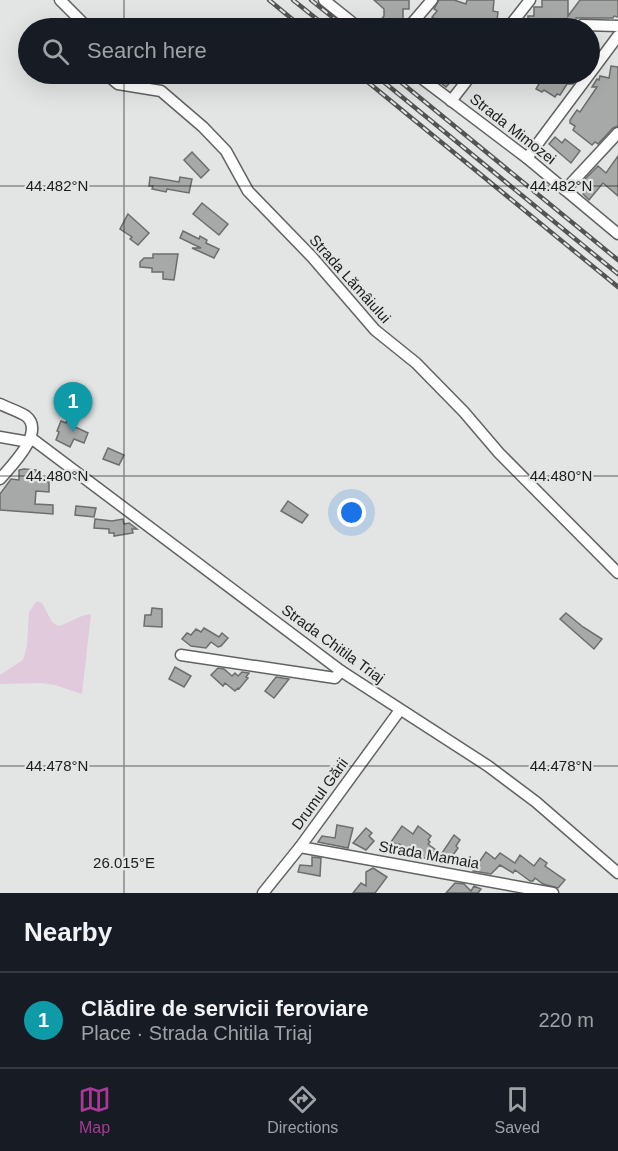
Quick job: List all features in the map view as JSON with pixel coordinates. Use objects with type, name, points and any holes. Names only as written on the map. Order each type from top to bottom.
[{"type":"street","points":[[60,0],[78,18]]},
{"type":"street","points":[[324,0],[346,18]]},
{"type":"street","points":[[417,18],[432,0]]},
{"type":"street","points":[[516,18],[530,0]]},
{"type":"street","points":[[600,25],[618,26]]},
{"type":"street","points":[[600,60],[618,36]]},
{"type":"street","name":"Strada Lămâiului","points":[[118,84],[160,92],[203,127],[226,151],[248,191],[312,257],[375,330],[416,363],[464,412],[499,453],[618,573]]},
{"type":"street","name":"Strada Mimozei","points":[[429,84],[527,158],[618,234]]},
{"type":"street","points":[[451,100],[464,84]]},
{"type":"street","points":[[527,158],[582,84]]},
{"type":"street","points":[[565,190],[618,133]]},
{"type":"street","points":[[0,404],[26,416],[33,430],[30,440],[0,479]]},
{"type":"street","points":[[0,436],[30,440]]},
{"type":"street","name":"Strada Chitila Triaj","points":[[30,440],[341,672],[488,765],[536,802],[618,873]]},
{"type":"street","points":[[180,655],[334,678],[341,672]]},
{"type":"street","name":"Drumul Gării","points":[[263,893],[300,847],[400,710]]},
{"type":"street","name":"Strada Mamaia","points":[[300,847],[553,893]]},
{"type":"shaded area","points":[[37,601],[42,603],[52,622],[58,626],[91,614],[82,694],[42,683],[0,684],[0,675],[23,660],[27,646],[29,612]]},
{"type":"building","points":[[374,0],[409,0],[409,9],[403,9],[403,18],[382,18],[384,9]]},
{"type":"building","points":[[439,0],[454,0],[466,4],[467,0],[494,0],[493,11],[498,12],[497,18],[434,18],[437,11],[434,9]]},
{"type":"building","points":[[542,0],[568,0],[568,16],[580,0],[618,0],[618,17],[528,18],[528,16],[534,16],[534,7],[542,7]]},
{"type":"building","points":[[611,66],[618,67],[618,126],[613,128],[598,144],[595,142],[592,145],[573,130],[575,126],[570,123],[570,120],[577,110],[580,112],[597,87],[592,87],[594,84],[600,84],[600,76],[609,78]]},
{"type":"building","points":[[539,84],[567,84],[560,95],[557,94],[555,97],[544,90],[542,92],[536,89]]},
{"type":"building","points":[[555,137],[562,143],[565,139],[580,151],[571,163],[549,144]]},
{"type":"building","points":[[192,152],[209,170],[201,178],[184,160]]},
{"type":"building","points":[[618,156],[618,196],[603,183],[589,200],[583,194],[590,185],[584,180],[598,166],[606,173]]},
{"type":"building","points":[[150,177],[179,182],[180,177],[192,179],[189,193],[152,189],[153,186],[149,186]]},
{"type":"building","points":[[202,203],[228,224],[219,235],[193,214]]},
{"type":"building","points":[[128,214],[149,233],[138,245],[130,239],[132,237],[120,229]]},
{"type":"building","points":[[183,231],[199,239],[200,236],[207,240],[206,243],[219,249],[214,258],[192,248],[201,248],[180,238]]},
{"type":"building","points":[[153,254],[178,254],[174,280],[163,279],[163,272],[152,272],[152,268],[140,267],[140,262],[144,258],[153,258]]},
{"type":"building","points":[[68,419],[77,423],[75,427],[88,433],[84,443],[74,439],[70,447],[56,440],[61,421],[66,423]]},
{"type":"building","points":[[108,448],[124,455],[119,465],[103,459]]},
{"type":"building","points":[[19,470],[36,470],[36,473],[39,473],[39,481],[49,482],[49,492],[36,491],[35,504],[53,505],[53,514],[0,510],[0,494],[11,479],[19,480]]},
{"type":"building","points":[[288,501],[308,515],[302,523],[281,511]]},
{"type":"building","points":[[76,506],[96,508],[94,517],[75,515]]},
{"type":"building","points":[[95,519],[112,521],[123,519],[124,524],[129,523],[137,529],[132,529],[133,533],[114,536],[114,533],[109,533],[109,529],[94,528]]},
{"type":"building","points":[[152,608],[162,609],[162,627],[144,626],[145,615],[151,615]]},
{"type":"building","points":[[566,613],[602,639],[594,649],[560,619]]},
{"type":"building","points":[[204,628],[219,637],[222,633],[228,638],[221,646],[218,647],[211,642],[206,648],[191,646],[182,639],[187,633],[191,635],[196,629],[201,632]]},
{"type":"building","points":[[175,667],[191,676],[184,687],[169,679]]},
{"type":"building","points":[[218,668],[224,669],[232,676],[235,673],[238,676],[242,672],[249,673],[246,677],[248,678],[235,691],[225,683],[223,686],[211,675]]},
{"type":"building","points":[[276,677],[289,679],[274,698],[265,691]]},
{"type":"building","points":[[337,825],[353,828],[348,848],[318,842],[322,836],[335,838]]},
{"type":"building","points":[[402,826],[413,834],[418,826],[431,836],[428,844],[440,853],[435,862],[418,857],[399,844],[391,842]]},
{"type":"building","points":[[366,828],[372,833],[369,836],[374,841],[366,850],[353,843]]},
{"type":"building","points":[[454,835],[460,840],[456,846],[458,848],[451,858],[448,856],[446,860],[440,856]]},
{"type":"building","points":[[486,852],[495,859],[500,853],[515,863],[520,855],[534,866],[540,858],[547,863],[545,866],[565,880],[558,888],[543,884],[535,878],[530,881],[515,870],[513,873],[500,865],[491,874],[473,871]]},
{"type":"building","points":[[312,857],[321,858],[320,876],[298,872],[300,865],[312,866]]},
{"type":"building","points":[[373,868],[387,877],[375,893],[353,893],[361,883],[366,886],[366,872]]},
{"type":"building","points":[[455,883],[464,884],[471,891],[474,886],[481,889],[478,893],[446,893]]},
{"type":"railway","points":[[269,0],[291,18]]},
{"type":"railway","points":[[293,0],[316,18]]},
{"type":"railway","points":[[311,0],[334,18]]},
{"type":"railway","points":[[370,84],[618,287]]},
{"type":"railway","points":[[386,84],[618,274]]},
{"type":"railway","points":[[403,84],[618,260]]},
{"type":"place","name":"Clădire de servicii feroviare","points":[[73,432]]}]
